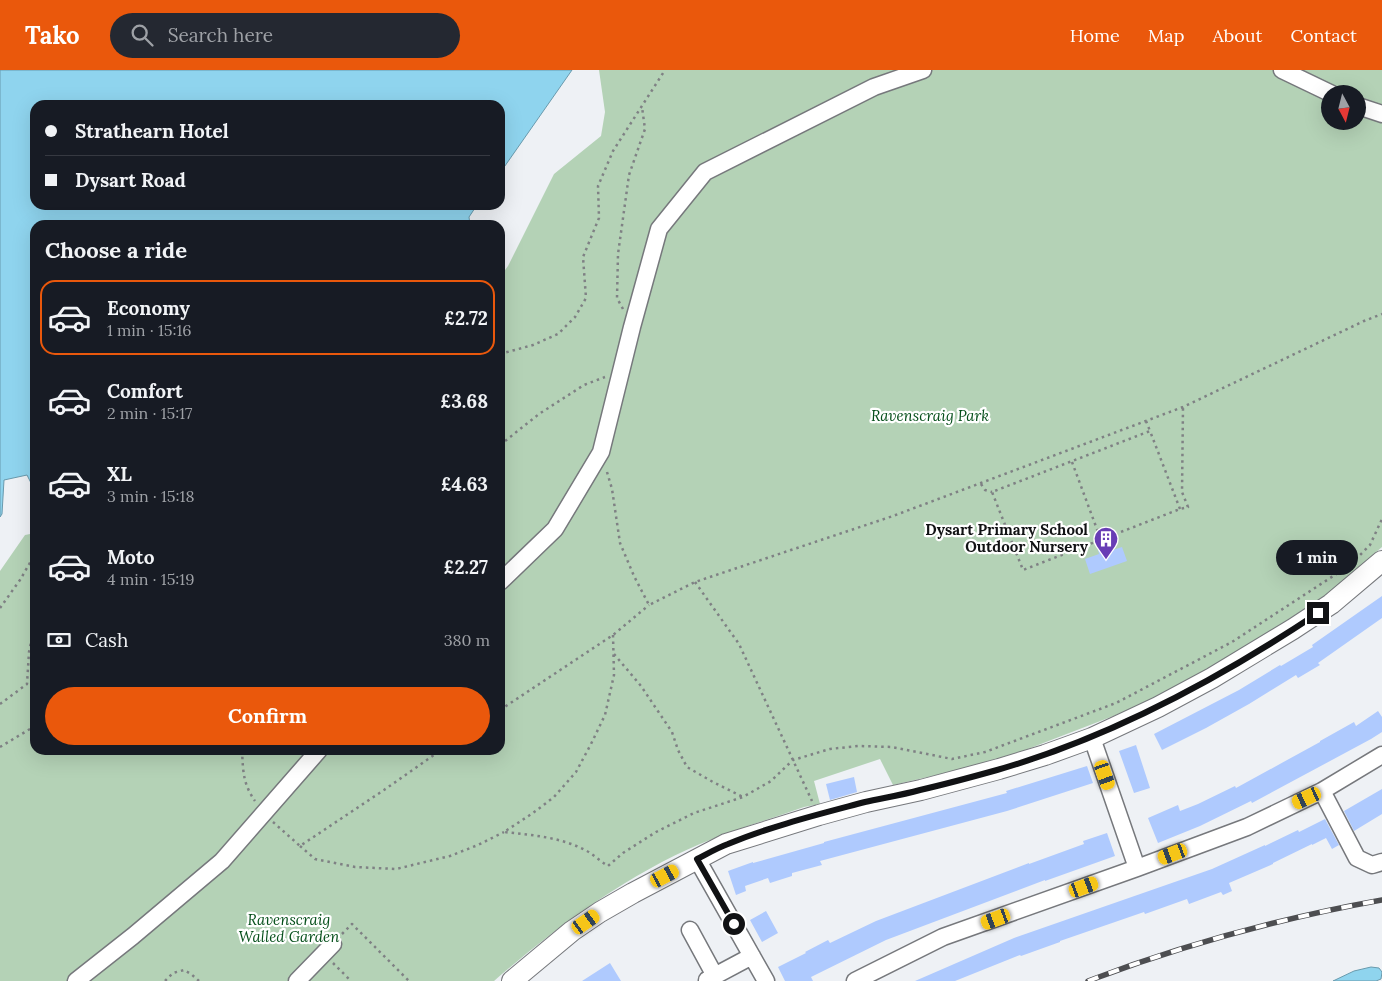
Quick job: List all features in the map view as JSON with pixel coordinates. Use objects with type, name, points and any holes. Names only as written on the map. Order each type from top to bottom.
[{"type":"main road","points":[[512,981],[572,931],[600,912],[726,844],[866,802],[921,790],[999,769],[1092,738],[1158,706],[1243,660],[1330,604],[1382,561]]},
{"type":"street","points":[[505,577],[555,529],[601,452],[659,229],[704,172],[874,87],[923,70]]},
{"type":"street","points":[[1282,70],[1321,89]]},
{"type":"street","points":[[1366,109],[1382,114]]},
{"type":"street","points":[[1092,738],[1137,868]]},
{"type":"street","points":[[76,981],[222,861],[315,755]]},
{"type":"street","points":[[855,981],[943,938],[1246,827],[1322,791],[1382,755]]},
{"type":"street","points":[[1322,791],[1357,858],[1372,865],[1382,862]]},
{"type":"street","points":[[697,859],[766,981]]},
{"type":"street","points":[[690,930],[712,978],[752,956]]},
{"type":"street","points":[[297,981],[328,949]]},
{"type":"path","points":[[505,353],[533,345],[558,334],[575,317],[586,298],[583,257],[599,218],[598,186],[613,151],[665,70]]},
{"type":"path","points":[[632,327],[617,298],[618,254],[629,175],[645,129],[642,106]]},
{"type":"path","points":[[505,707],[613,634],[648,605],[695,582],[893,516],[1182,407],[1382,314]]},
{"type":"path","points":[[505,441],[539,414],[584,385],[621,372]]},
{"type":"path","points":[[992,492],[1023,570],[1180,510],[1188,506],[1182,492],[1182,407]]},
{"type":"path","points":[[1146,421],[1180,510]]},
{"type":"path","points":[[981,484],[985,490],[992,492],[1150,432]]},
{"type":"path","points":[[601,452],[612,488],[620,543],[648,605]]},
{"type":"path","points":[[1072,461],[1101,540]]},
{"type":"path","points":[[504,832],[561,840],[586,851],[608,866],[623,853],[656,832],[694,813],[743,797],[771,781],[793,760],[830,749],[858,746],[892,746],[952,759],[985,752],[1116,703],[1232,642],[1349,566],[1370,545],[1382,519]]},
{"type":"path","points":[[0,608],[30,563]]},
{"type":"path","points":[[695,582],[739,644],[819,815]]},
{"type":"path","points":[[242,755],[247,790],[263,814],[316,859],[355,867],[396,869],[450,856],[504,832],[533,813],[554,798],[576,772],[605,716],[614,675],[613,634]]},
{"type":"path","points":[[0,704],[27,684],[30,647]]},
{"type":"path","points":[[614,653],[641,686],[672,732],[678,750],[687,766],[743,797]]},
{"type":"path","points":[[0,747],[30,729]]},
{"type":"path","points":[[300,846],[434,755]]},
{"type":"path","points":[[351,981],[328,949],[352,924],[409,981]]},
{"type":"path","points":[[165,981],[179,970],[184,970],[199,981]]},
{"type":"green space","name":"Ravenscraig Park","points":[[599,70],[1382,70],[1382,547],[1325,596],[1243,648],[1162,694],[1116,715],[1020,752],[954,771],[893,785],[880,759],[814,781],[820,804],[804,807],[738,829],[700,844],[645,871],[566,923],[494,981],[0,981],[0,571],[25,535],[30,534],[30,755],[505,755],[505,270],[554,174],[601,136],[605,112]]},
{"type":"water","points":[[0,70],[572,70],[505,166],[505,100],[30,100],[30,210],[474,210],[469,217],[469,220],[30,220],[30,481],[27,475],[4,480],[2,514],[0,517]]},
{"type":"water","points":[[1371,967],[1379,968],[1382,972],[1381,979],[1376,981],[1333,981],[1354,971]]},
{"type":"building","name":"Dysart Primary School Outdoor Nursery","points":[[1108,546],[1110,551],[1122,547],[1127,561],[1090,574],[1085,559],[1099,554],[1098,550]]},
{"type":"building","points":[[1382,596],[1382,618],[1318,663],[1320,665],[1298,678],[1296,675],[1249,704],[1162,750],[1154,734],[1239,690],[1313,647],[1312,645]]},
{"type":"building","points":[[1378,711],[1382,717],[1382,732],[1371,739],[1252,803],[1251,801],[1200,826],[1158,843],[1148,818],[1178,805],[1180,811],[1235,786],[1236,788],[1354,722],[1356,726]]},
{"type":"building","points":[[1136,745],[1150,788],[1134,793],[1119,751]]},
{"type":"building","points":[[1087,766],[1093,783],[1007,811],[820,861],[822,865],[792,873],[792,876],[770,883],[768,878],[745,886],[746,891],[736,895],[728,871],[824,842],[1007,793],[1006,791]]},
{"type":"building","points":[[854,777],[857,792],[830,800],[826,784]]},
{"type":"building","points":[[1382,789],[1382,814],[1354,831],[1344,811]]},
{"type":"building","points":[[1325,819],[1339,845],[1332,849],[1326,838],[1312,844],[1273,864],[1229,883],[1232,891],[1223,895],[1221,892],[1189,904],[1187,899],[1145,914],[1144,912],[1020,955],[955,981],[915,981],[1014,938],[1212,869]]},
{"type":"building","points":[[1107,833],[1115,856],[1045,880],[886,940],[811,977],[813,981],[785,981],[778,967],[828,940],[830,943],[876,921],[1084,844],[1083,841]]},
{"type":"building","points":[[766,911],[778,933],[762,942],[750,920]]},
{"type":"building","points":[[610,963],[621,981],[582,981]]},
{"type":"railway","points":[[1088,981],[1196,944],[1307,915],[1382,900]]},
{"type":"place","name":"Dysart Primary School Outdoor Nursery","points":[[1106,560]]},
{"type":"route","points":[[734,924],[697,859],[726,844],[784,825],[866,802],[921,790],[999,769],[1092,738],[1212,678],[1318,613]]},
{"type":"park label","name":"Ravenscraig Walled Garden","points":[[289,928]]}]
